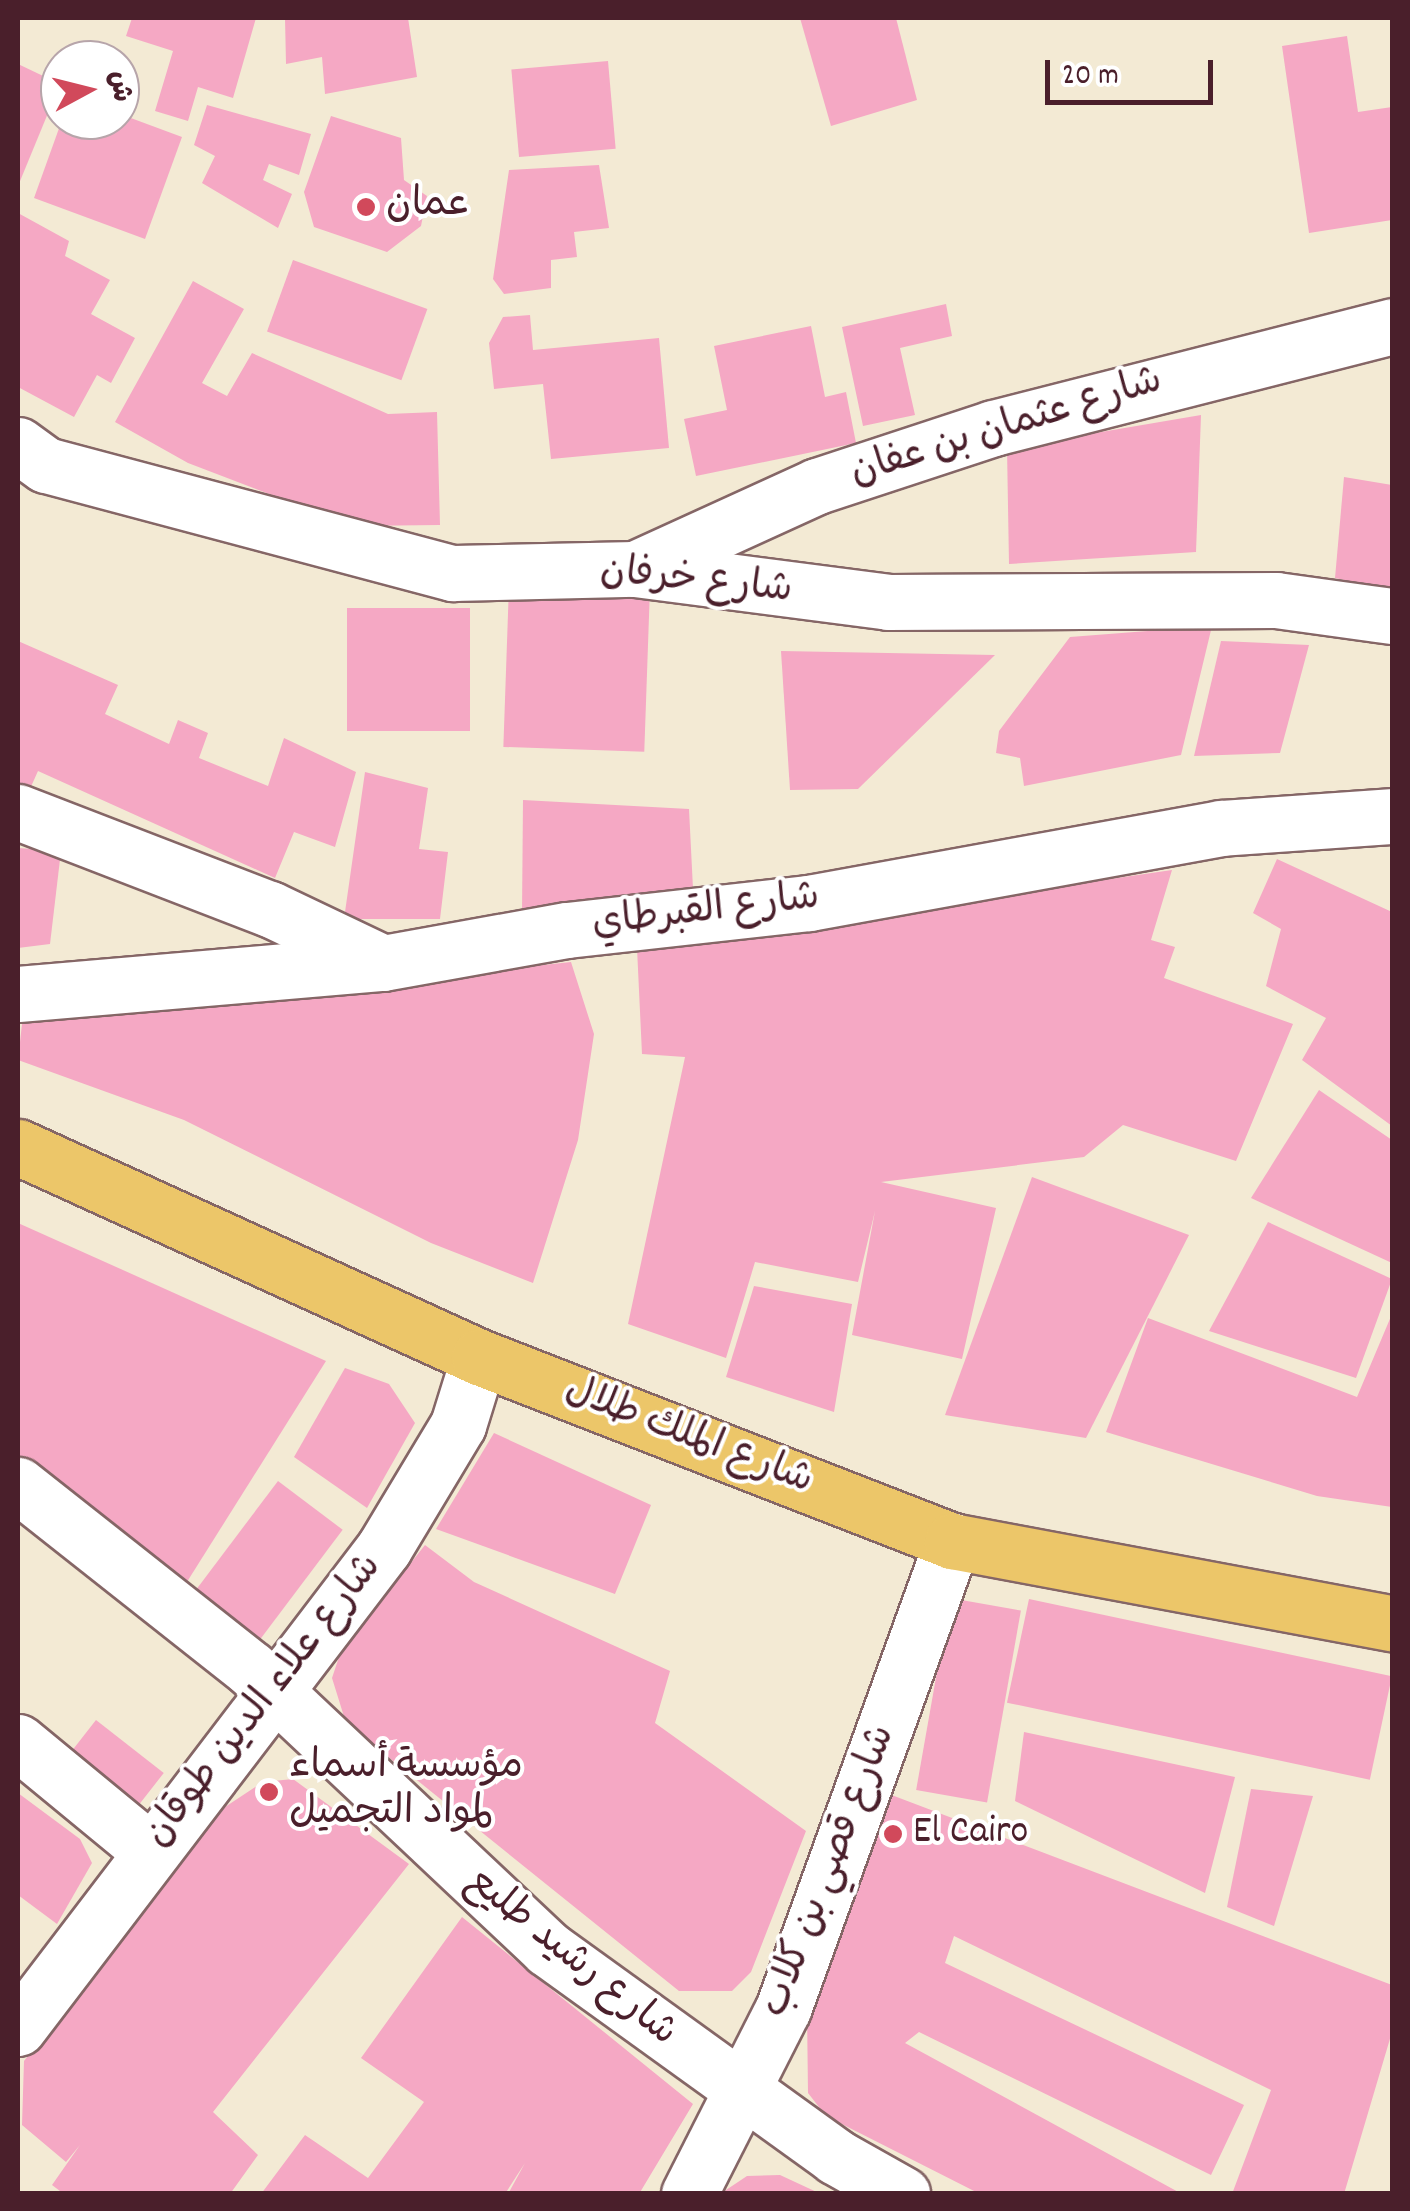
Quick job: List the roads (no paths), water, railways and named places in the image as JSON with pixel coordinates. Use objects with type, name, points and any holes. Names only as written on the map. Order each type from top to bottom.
[{"type":"main road","name":"شارع الملك طلال","points":[[18,1147],[479,1356],[952,1542],[1392,1623]]},
{"type":"street","name":"شارع عثمان بن عفان","points":[[635,569],[818,486],[992,428],[1392,326]]},
{"type":"street","name":"شارع خرفان","points":[[18,445],[46,464],[453,573],[635,569],[888,602],[1276,600],[1392,616]]},
{"type":"street","points":[[18,812],[270,908],[382,963]]},
{"type":"street","name":"شارع القبرطاي","points":[[18,994],[382,963],[566,930],[809,904],[1220,828],[1388,827]]},
{"type":"street","name":"شارع علاء الدين طوقان","points":[[18,2028],[150,1851],[276,1694],[437,1466],[479,1356]]},
{"type":"street","name":"شارع رشيد طليع","points":[[18,1484],[276,1694],[548,1949],[742,2091],[902,2194]]},
{"type":"street","name":"شارع قصي بن كلاب","points":[[690,2194],[742,2091],[840,1863],[952,1542]]},
{"type":"street","points":[[18,1742],[150,1851]]},
{"type":"place","name":"عمان","points":[[366,207]]},
{"type":"place","name":"مؤسسة أسماء لمواد التجميل","points":[[269,1792]]},
{"type":"place","name":"El Cairo","points":[[893,1834]]}]
